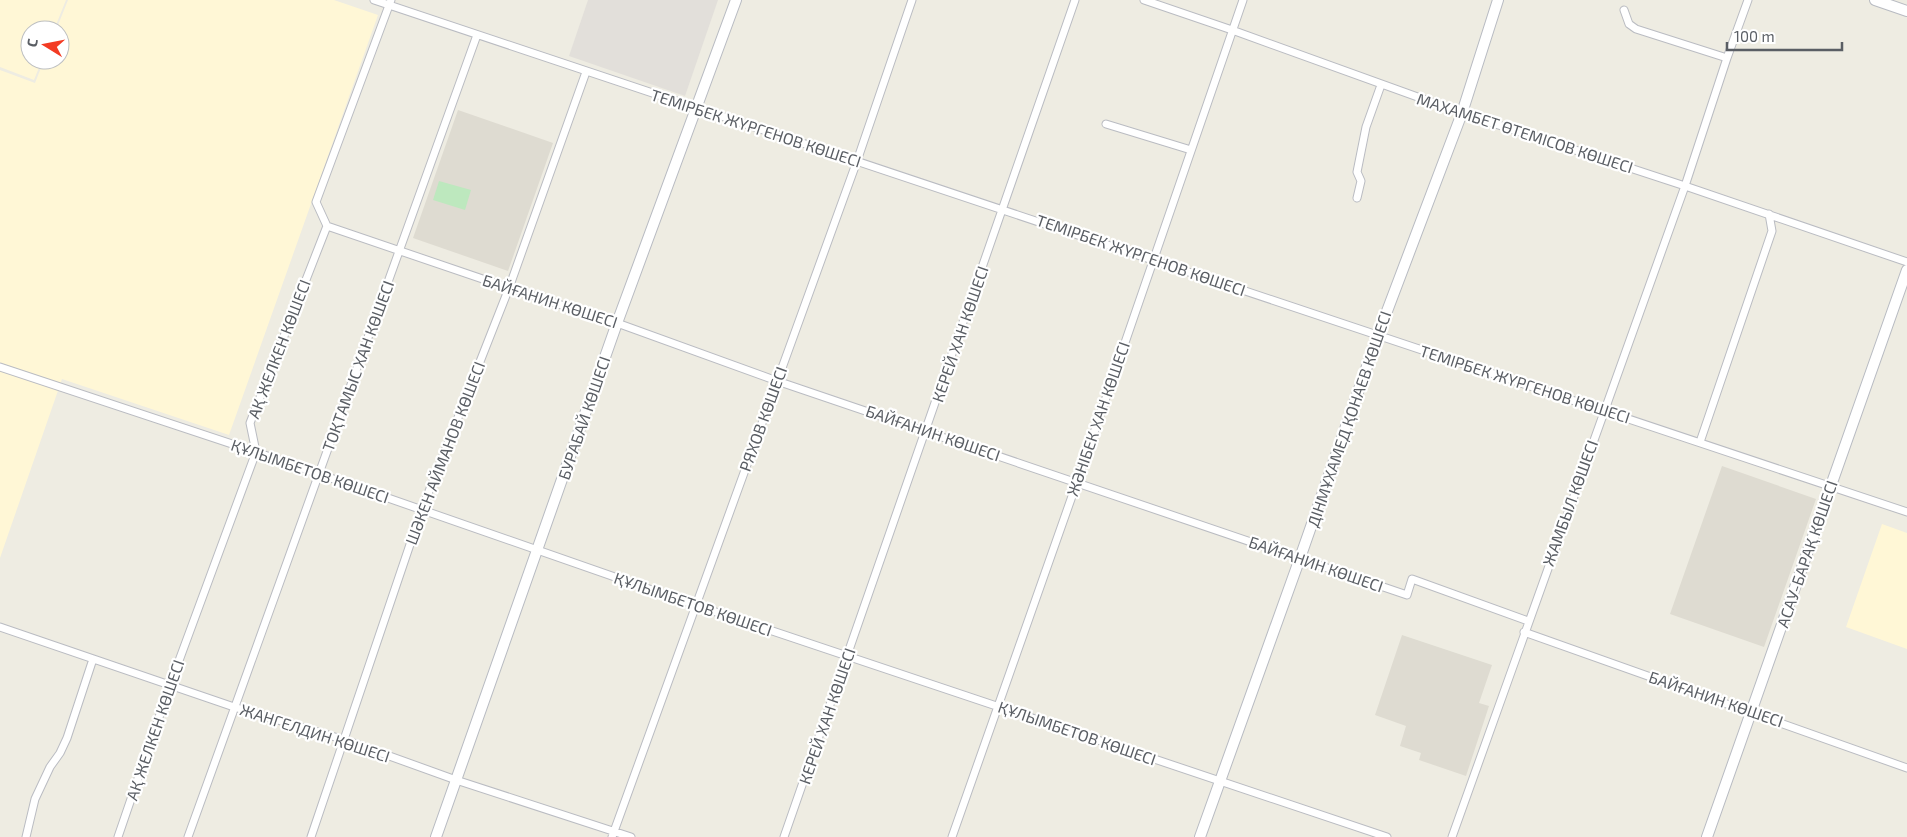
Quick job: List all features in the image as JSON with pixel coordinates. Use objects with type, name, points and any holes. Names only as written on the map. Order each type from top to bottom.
[{"type":"street","name":"ТЕМІРБЕК ЖҮРГЕНОВ КӨШЕСІ","points":[[374,0],[390,2],[477,35],[586,72],[1003,209],[1907,512]]},
{"type":"street","name":"БУРАБАЙ КӨШЕСІ","points":[[436,837],[617,323],[736,0]]},
{"type":"street","name":"РЯХОВ КӨШЕСІ","points":[[613,834],[857,161],[912,0]]},
{"type":"street","name":"КЕРЕЙ ХАН КӨШЕСІ","points":[[784,837],[1075,0]]},
{"type":"street","name":"МАХАМБЕТ ӨТЕМІСОВ КӨШЕСІ","points":[[1144,0],[1462,113],[1769,214],[1907,262]]},
{"type":"street","name":"ЖӘНІБЕК ХАН КӨШЕСІ","points":[[952,837],[1243,0]]},
{"type":"street","name":"ДІНМҰХАМЕД ҚОНАЕВ КӨШЕСІ","points":[[1200,837],[1378,335],[1462,113],[1498,0]]},
{"type":"street","name":"ЖАМБЫЛ КӨШЕСІ","points":[[1452,837],[1603,410],[1685,186],[1748,0]]},
{"type":"street","points":[[1875,0],[1907,11]]},
{"type":"street","points":[[327,226],[316,202],[390,2]]},
{"type":"street","points":[[1624,10],[1629,24],[1636,29],[1727,58]]},
{"type":"street","name":"ТОҚТАМЫС ХАН КӨШЕСІ","points":[[188,837],[477,35]]},
{"type":"street","name":"ШӘКЕН АЙМАНОВ КӨШЕСІ","points":[[310,837],[345,740],[422,509],[508,288],[586,72]]},
{"type":"street","points":[[1357,198],[1360,181],[1357,172],[1366,127],[1382,85]]},
{"type":"street","points":[[1106,124],[1191,150]]},
{"type":"street","points":[[1700,442],[1772,231],[1769,214]]},
{"type":"street","name":"БАЙҒАНИН КӨШЕСІ","points":[[327,226],[617,323],[778,381],[927,430],[1407,596],[1412,579],[1528,620]]},
{"type":"street","name":"АҚ ЖЕЛКЕН КӨШЕСІ","points":[[118,837],[170,686],[256,452],[250,423],[327,226]]},
{"type":"street","name":"АСАУ-БАРАҚ КӨШЕСІ","points":[[1707,837],[1907,270]]},
{"type":"street","name":"ҚҰЛЫМБЕТОВ КӨШЕСІ","points":[[0,367],[256,452],[695,605],[1387,837]]},
{"type":"street","name":"ЖАНГЕЛДИН КӨШЕСІ","points":[[0,627],[234,708],[345,740],[613,834],[631,837]]},
{"type":"street","name":"БАЙҒАНИН КӨШЕСІ","points":[[1524,632],[1751,711],[1907,768]]},
{"type":"street","points":[[26,837],[35,800],[50,767],[60,753],[67,738],[93,659]]},
{"type":"shaded area","points":[[0,0],[66,0],[58,20],[20,20],[20,70],[38,70],[34,80],[0,67]]},
{"type":"shaded area","points":[[68,0],[334,0],[378,15],[229,435],[62,379],[0,558],[0,70],[35,83],[40,70],[70,70],[70,20],[60,20]]},
{"type":"shaded area","points":[[588,0],[718,0],[685,96],[569,56]]},
{"type":"shaded area","points":[[458,110],[553,143],[508,271],[413,238]]},
{"type":"shaded area","points":[[1722,466],[1816,499],[1764,647],[1670,614]]},
{"type":"shaded area","points":[[1882,524],[1907,533],[1907,649],[1846,627]]},
{"type":"shaded area","points":[[1402,635],[1492,665],[1479,703],[1489,706],[1466,776],[1419,760],[1421,753],[1400,746],[1406,726],[1375,715]]},
{"type":"green space","points":[[439,181],[471,190],[465,210],[433,200]]}]
